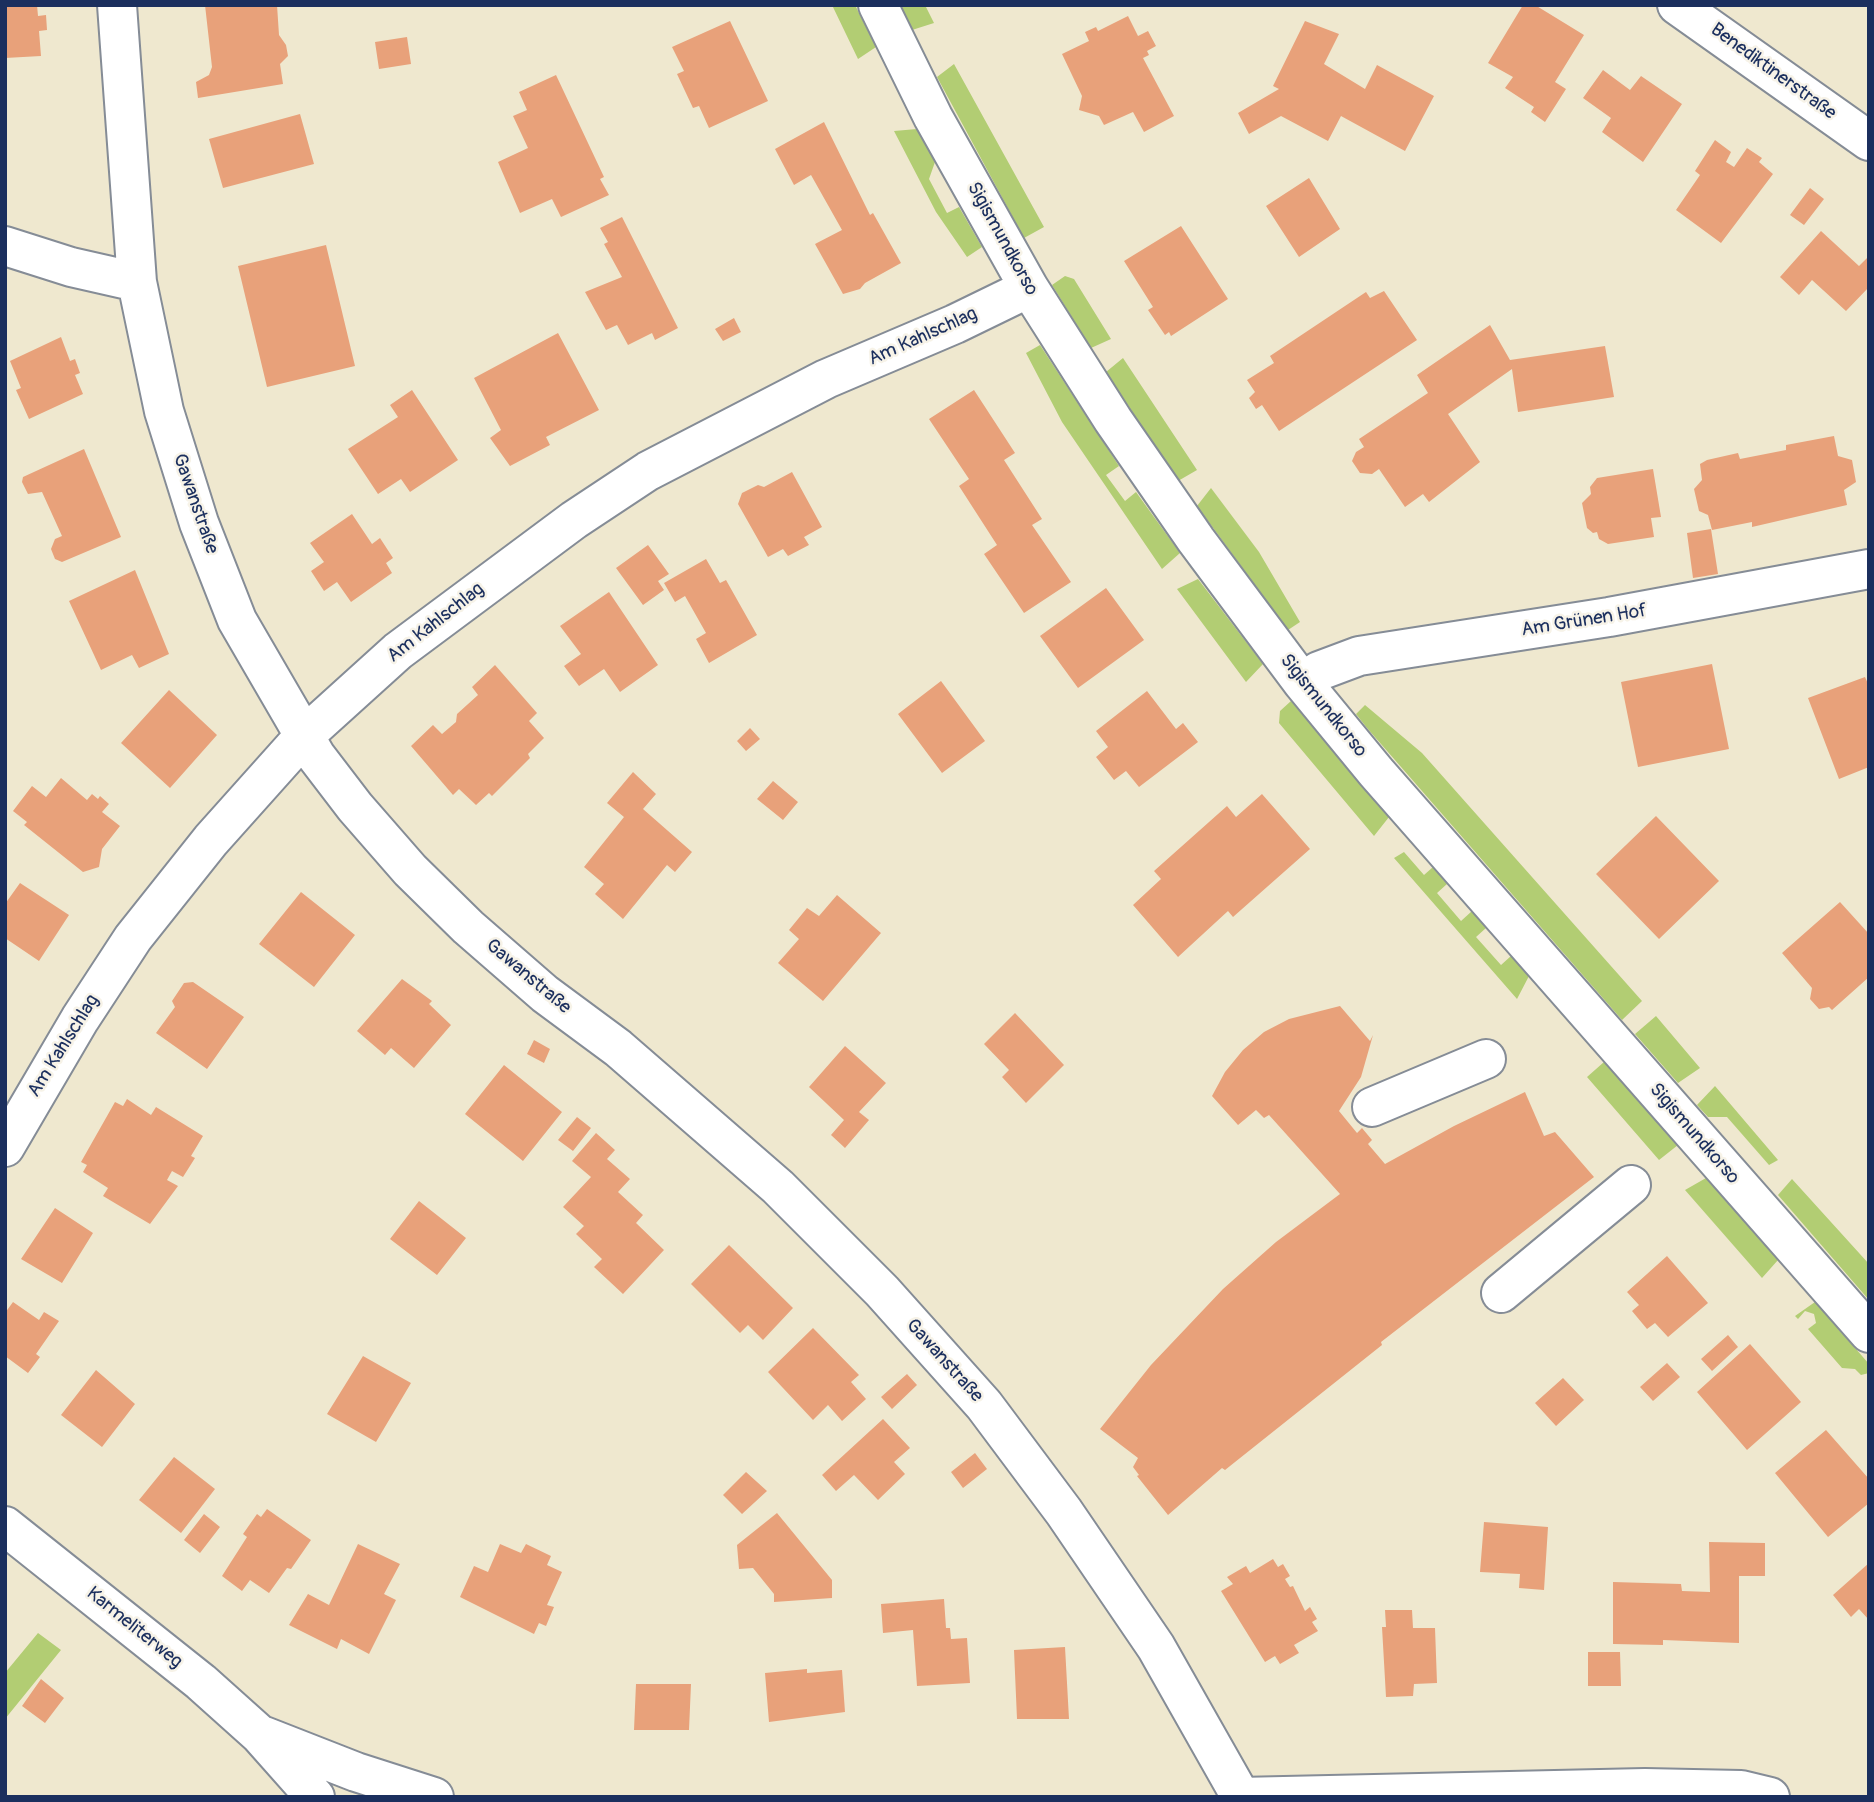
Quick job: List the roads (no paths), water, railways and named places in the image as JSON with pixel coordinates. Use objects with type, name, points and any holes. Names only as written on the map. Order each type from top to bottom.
[{"type":"street","name":"Gawanstraße","points":[[117,5],[137,282],[164,411],[200,523],[237,620],[304,736],[355,807],[410,870],[468,928],[628,1057],[778,1187],[882,1292],[984,1405],[1064,1512],[1156,1647],[1241,1797]]},
{"type":"street","name":"Sigismundkorso","points":[[878,5],[933,117],[1029,288],[1119,429],[1196,540],[1302,682],[1384,781],[1869,1333]]},
{"type":"street","name":"Benediktinerstraße","points":[[1677,5],[1869,141]]},
{"type":"street","points":[[5,246],[71,267],[137,282]]},
{"type":"street","name":"Am Kahlschlag","points":[[5,1147],[80,1019],[134,937],[211,840],[304,736],[398,651],[465,599],[648,471],[826,379],[955,324],[1029,288]]},
{"type":"street","name":"Am Grünen Hof","points":[[1302,682],[1320,671],[1359,656],[1727,597],[1869,569]]},
{"type":"street","points":[[1372,1107],[1486,1059]]},
{"type":"street","points":[[1501,1293],[1631,1185]]},
{"type":"street","name":"Karmeliterweg","points":[[5,1526],[191,1674],[259,1734],[315,1797]]},
{"type":"street","name":"Karmeliterweg","points":[[259,1734],[356,1772],[433,1797]]},
{"type":"street","points":[[1241,1797],[1645,1788],[1741,1790],[1770,1797]]}]
